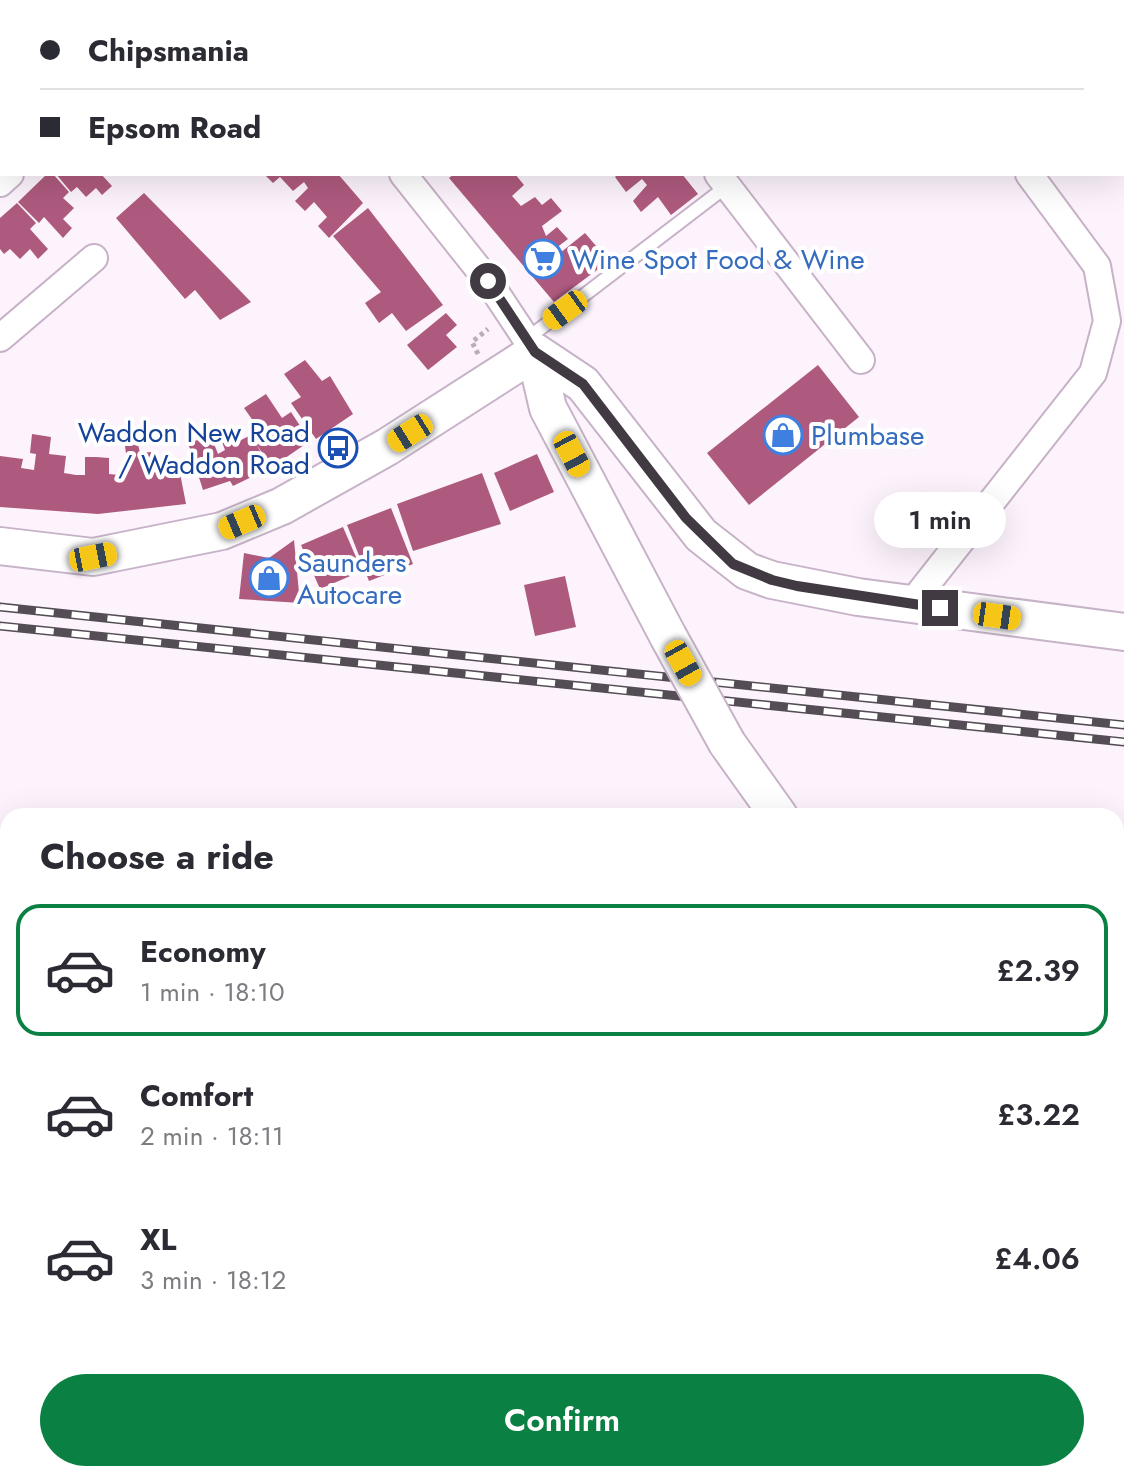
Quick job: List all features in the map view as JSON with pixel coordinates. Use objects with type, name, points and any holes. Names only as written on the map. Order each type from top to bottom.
[{"type":"street","points":[[405,176],[438,214],[532,345],[583,384],[686,518],[733,564],[772,580],[911,604],[1124,632]]},
{"type":"street","points":[[911,604],[1093,373],[1107,321],[1097,266],[1030,176]]},
{"type":"street","points":[[723,180],[861,360]]},
{"type":"street","points":[[0,338],[94,258]]},
{"type":"street","points":[[0,546],[93,557],[222,531],[282,506],[387,447],[532,345]]},
{"type":"street","points":[[532,345],[548,408],[727,743],[773,808]]},
{"type":"lane","points":[[532,345],[723,180]]},
{"type":"path","points":[[479,357],[472,342],[488,328]]},
{"type":"building","points":[[45,176],[55,176],[69,192],[63,198],[74,208],[63,219],[72,228],[63,238],[44,217],[39,223],[18,202]]},
{"type":"building","points":[[58,176],[103,176],[112,186],[102,195],[96,188],[86,197],[77,187],[71,192]]},
{"type":"building","points":[[266,176],[340,176],[363,203],[329,238],[318,226],[327,217],[314,202],[305,211],[295,201],[308,188],[304,182],[293,191],[280,177],[273,183]]},
{"type":"building","points":[[517,176],[524,185],[512,196],[521,206],[535,197],[542,205],[551,198],[562,211],[542,226],[546,236],[557,227],[568,239],[556,248],[560,253],[585,233],[609,261],[554,302],[449,178]]},
{"type":"building","points":[[684,176],[698,194],[671,215],[658,197],[641,212],[633,201],[647,185],[642,179],[626,192],[615,177]]},
{"type":"building","points":[[144,193],[251,302],[220,320],[195,290],[185,299],[116,218]]},
{"type":"building","points":[[17,203],[36,223],[30,229],[48,249],[38,259],[30,249],[20,259],[10,249],[4,254],[0,249],[0,218]]},
{"type":"building","points":[[368,208],[443,305],[406,331],[392,313],[379,323],[365,303],[381,292],[333,236]]},
{"type":"building","points":[[446,313],[457,325],[446,335],[457,347],[428,370],[407,345]]},
{"type":"building","points":[[305,360],[322,381],[330,376],[353,414],[316,439],[291,403],[301,397],[284,374]]},
{"type":"building","name":"Plumbase","points":[[818,365],[859,417],[749,505],[707,453]]},
{"type":"building","points":[[266,394],[282,418],[291,412],[310,441],[272,467],[256,444],[270,468],[233,486],[230,481],[203,490],[188,443],[211,436],[218,454],[225,450],[222,442],[234,436],[237,442],[249,436],[252,440],[261,432],[244,408]]},
{"type":"building","points":[[32,434],[51,437],[49,454],[66,456],[64,473],[76,475],[85,475],[85,457],[96,457],[109,458],[109,474],[119,475],[119,469],[128,468],[125,446],[138,444],[140,453],[151,452],[153,466],[178,463],[186,504],[98,514],[0,507],[0,456],[23,459],[21,468],[34,470],[36,454],[30,453]]},
{"type":"building","points":[[537,454],[554,492],[510,511],[494,473]]},
{"type":"building","points":[[482,473],[501,524],[413,551],[397,504]]},
{"type":"building","points":[[391,508],[413,564],[369,581],[347,525]]},
{"type":"building","points":[[343,527],[362,571],[320,589],[301,545]]},
{"type":"building","name":"Saunders Autocare","points":[[294,540],[300,603],[239,599],[244,553],[269,558]]},
{"type":"building","points":[[565,576],[576,627],[535,636],[524,585]]},
{"type":"railway","points":[[0,607],[1124,725]]},
{"type":"railway","points":[[0,626],[1124,742]]},
{"type":"place","name":"Wine Spot Food & Wine","points":[[543,259]]},
{"type":"place","name":"Plumbase","points":[[783,435]]},
{"type":"place","name":"Waddon New Road / Waddon Road","points":[[338,448]]},
{"type":"place","name":"Saunders Autocare","points":[[269,578]]},
{"type":"route","points":[[488,281],[535,352],[583,384],[686,518],[733,564],[772,580],[797,586],[940,608]]}]
